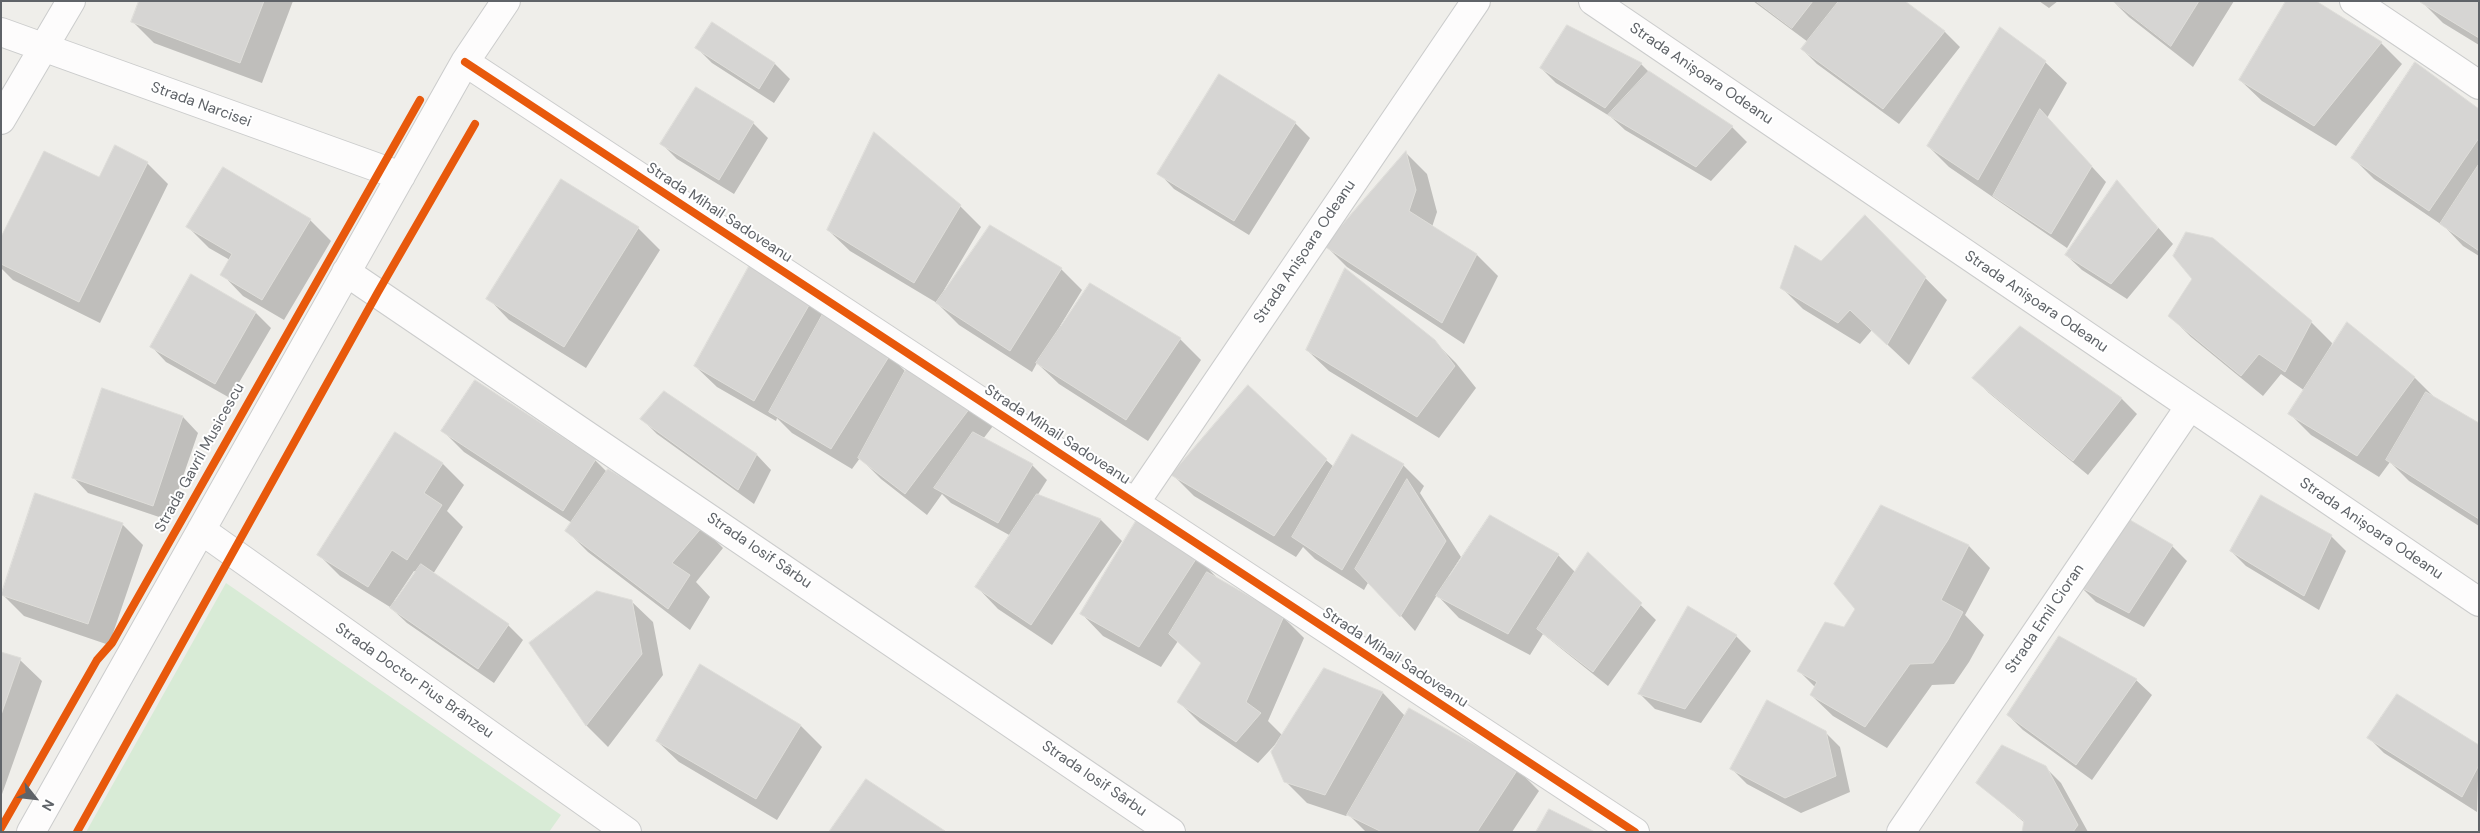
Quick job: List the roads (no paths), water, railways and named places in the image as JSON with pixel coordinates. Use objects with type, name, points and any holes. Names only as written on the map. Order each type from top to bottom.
[{"type":"street","points":[[1,120],[71,1]]},
{"type":"street","points":[[32,832],[465,62],[506,1]]},
{"type":"street","name":"Strada Anișoara Odeanu","points":[[1135,503],[1476,1]]},
{"type":"street","name":"Strada Anișoara Odeanu","points":[[1593,1],[2479,602]]},
{"type":"street","points":[[2354,1],[2479,85]]},
{"type":"street","name":"Strada Narcisei","points":[[1,32],[401,176]]},
{"type":"street","name":"Strada Mihail Sadoveanu","points":[[465,62],[1634,832]]},
{"type":"street","name":"Strada Iosif Sârbu","points":[[346,272],[1171,832]]},
{"type":"street","name":"Strada Emil Cioran","points":[[1901,832],[2190,406]]},
{"type":"street","name":"Strada Doctor Pius Brânzeu","points":[[201,530],[627,832]]}]
